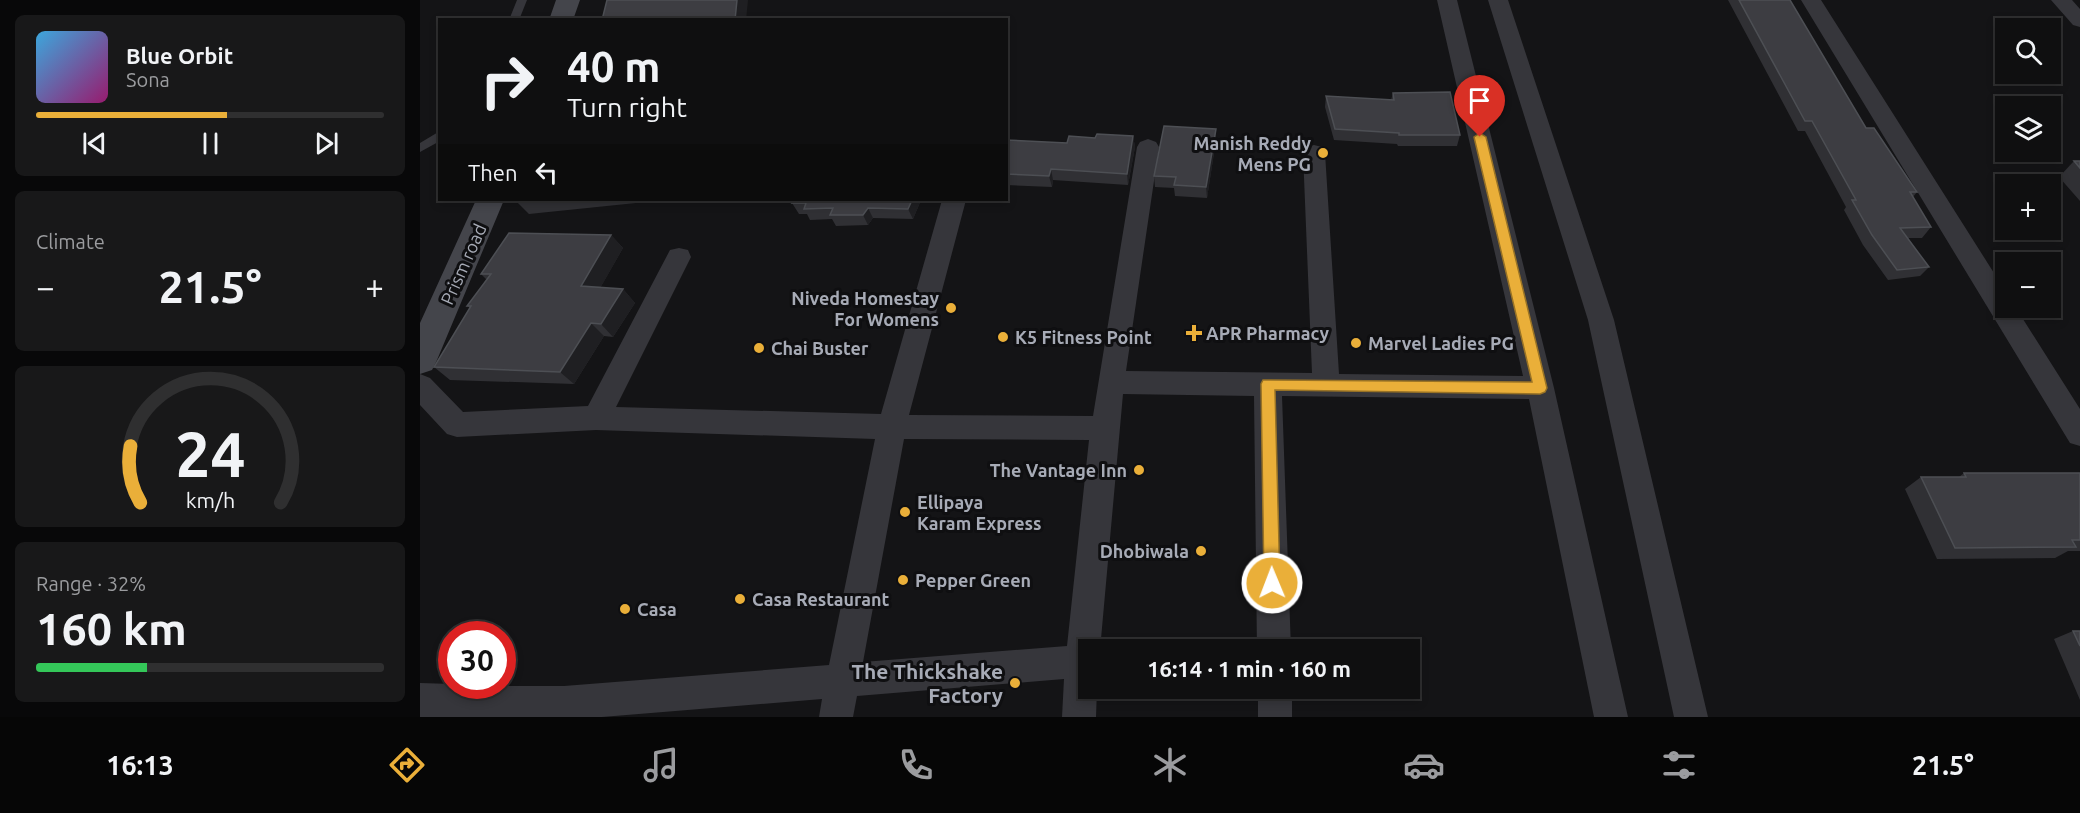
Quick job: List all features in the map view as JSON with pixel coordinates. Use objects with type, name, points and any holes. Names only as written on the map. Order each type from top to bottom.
[{"type":"street","points":[[562,18],[568,0]]},
{"type":"street","points":[[1447,0],[1540,388],[1611,717]]},
{"type":"street","points":[[1498,0],[1601,320],[1691,717]]},
{"type":"street","points":[[1811,0],[2080,434]]},
{"type":"street","points":[[2061,0],[2080,21]]},
{"type":"street","points":[[1084,639],[1105,428],[1148,147]]},
{"type":"street","points":[[1314,153],[1326,386]]},
{"type":"street","name":"Prism road","points":[[420,360],[490,201]]},
{"type":"street","points":[[836,717],[892,427],[954,201]]},
{"type":"street","points":[[596,418],[679,257]]},
{"type":"street","points":[[1111,382],[1540,388]]},
{"type":"street","points":[[1268,384],[1274,639]]},
{"type":"street","points":[[420,386],[457,425],[596,418],[892,427],[1105,428]]},
{"type":"street","points":[[420,700],[562,710],[1078,661]]},
{"type":"street","points":[[1079,717],[1080,699]]},
{"type":"street","points":[[1275,699],[1275,717]]},
{"type":"lane","points":[[515,18],[522,0]]},
{"type":"lane","points":[[420,148],[438,136]]},
{"type":"building","points":[[607,0],[737,0],[735,18],[602,18]]},
{"type":"building","points":[[1739,0],[1790,0],[1866,128],[1874,128],[1917,192],[1910,192],[1931,227],[1900,228],[1929,267],[1897,270],[1872,235],[1852,200],[1856,200],[1812,121],[1805,121]]},
{"type":"building","points":[[1450,92],[1460,135],[1399,135],[1399,133],[1335,129],[1326,96],[1394,100],[1393,93]]},
{"type":"building","points":[[1164,126],[1216,129],[1206,187],[1174,185],[1176,177],[1154,176]]},
{"type":"building","points":[[1097,134],[1133,136],[1127,174],[1051,169],[1049,176],[1008,174],[1008,140],[1067,143],[1069,136],[1095,138]]},
{"type":"building","points":[[793,201],[912,201],[908,209],[868,208],[863,215],[830,215],[833,208],[804,209],[806,203],[792,203]]},
{"type":"building","points":[[509,233],[611,235],[581,286],[623,289],[601,324],[591,323],[560,372],[434,367],[471,306],[467,306],[491,274],[481,274]]},
{"type":"building","points":[[1964,473],[2080,473],[2080,540],[2072,540],[2076,547],[1955,548],[1921,477],[1966,477]]},
{"type":"building","points":[[2073,631],[2080,631],[2080,646]]},
{"type":"place","name":"Manish Reddy Mens PG","points":[[1323,153]]},
{"type":"place","name":"Niveda Homestay For Womens","points":[[951,308]]},
{"type":"place","name":"APR Pharmacy","points":[[1194,333]]},
{"type":"place","name":"K5 Fitness Point","points":[[1003,337]]},
{"type":"place","name":"Marvel Ladies PG","points":[[1356,343]]},
{"type":"place","name":"Chai Buster","points":[[759,348]]},
{"type":"place","name":"The Vantage Inn","points":[[1139,470]]},
{"type":"place","name":"Ellipaya Karam Express","points":[[905,512]]},
{"type":"place","name":"Dhobiwala","points":[[1201,551]]},
{"type":"place","name":"Pepper Green","points":[[903,580]]},
{"type":"place","name":"Casa Restaurant","points":[[740,599]]},
{"type":"place","name":"Casa","points":[[625,609]]},
{"type":"place","name":"The Thickshake Factory","points":[[1015,683]]},
{"type":"route","points":[[1272,583],[1268,384],[1540,388],[1480,137]]}]
